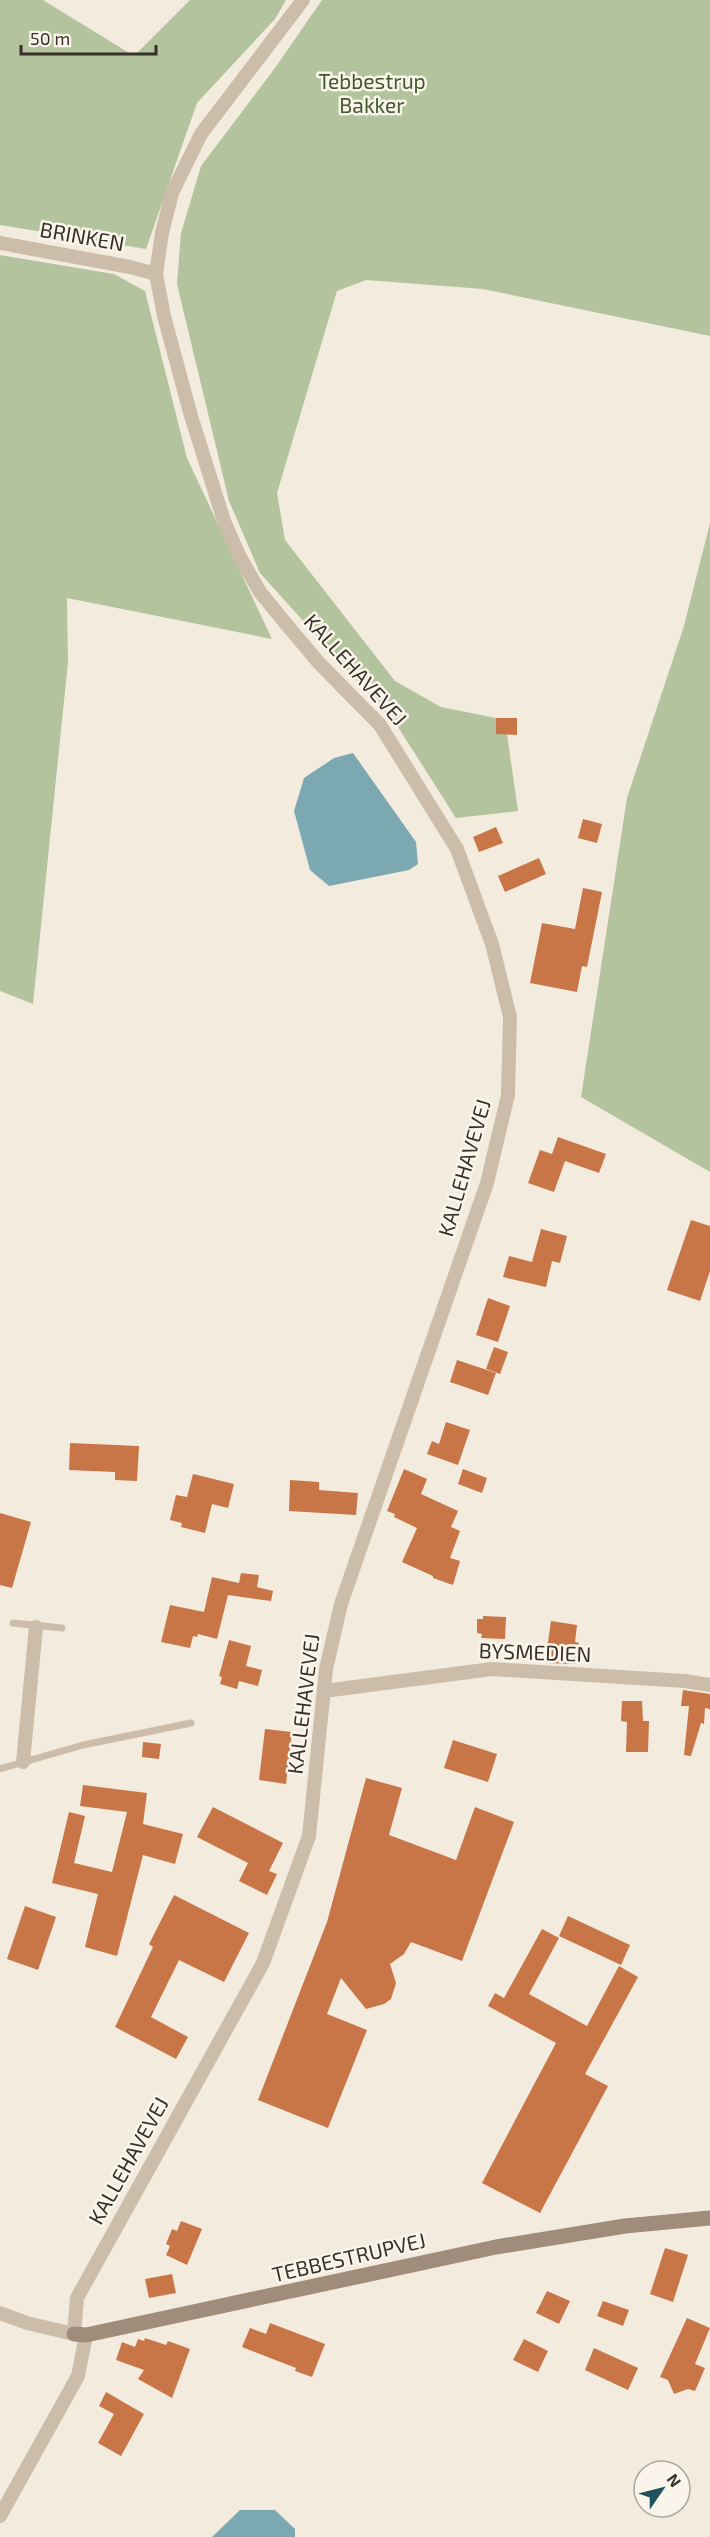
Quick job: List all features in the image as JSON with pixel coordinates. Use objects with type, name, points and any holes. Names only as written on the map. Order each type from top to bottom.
[{"type":"street","name":"KALLEHAVEVEJ","points":[[0,2516],[78,2376],[80,2334],[78,2298],[263,1963],[309,1836],[326,1669],[340,1604],[487,1183],[508,1095],[510,1017],[492,944],[458,849],[380,725],[319,663],[287,625],[260,592],[240,557],[224,521],[191,416],[164,316],[156,274],[162,233],[172,193],[185,162],[201,134],[303,0]]},
{"type":"street","name":"BRINKEN","points":[[0,243],[156,274]]},
{"type":"street","points":[[23,1762],[36,1627]]},
{"type":"street","name":"BYSMEDIEN","points":[[324,1691],[492,1669],[710,1685]]},
{"type":"street","name":"TEBBESTRUPVEJ","points":[[0,2313],[27,2323],[80,2334],[496,2247],[625,2226],[710,2218]]},
{"type":"lane","points":[[13,1623],[62,1628]]},
{"type":"lane","points":[[0,1769],[83,1745],[191,1723]]},
{"type":"green space","points":[[0,0],[43,0],[134,56],[190,0],[286,0],[275,19],[197,103],[146,249],[0,225]]},
{"type":"green space","name":"Tebbestrup Bakker","points":[[322,0],[710,0],[710,336],[483,289],[366,280],[337,291],[277,493],[285,540],[395,681],[441,707],[496,718],[496,734],[507,734],[518,811],[456,818],[396,724],[260,573],[229,501],[177,284],[181,233],[201,166],[275,68]]},
{"type":"green space","points":[[0,255],[114,274],[145,291],[187,458],[272,639],[67,598],[68,662],[33,1004],[0,991]]},
{"type":"green space","points":[[710,523],[710,1172],[581,1097],[627,798],[684,626]]},
{"type":"water","points":[[353,753],[416,842],[418,864],[409,870],[329,886],[310,870],[294,811],[304,778],[334,758]]},
{"type":"water","points":[[240,2510],[275,2510],[295,2529],[295,2537],[212,2537]]},
{"type":"building","points":[[496,718],[517,718],[517,735],[496,734]]},
{"type":"building","points":[[583,819],[602,824],[597,843],[578,838]]},
{"type":"building","points":[[496,827],[503,843],[479,852],[473,837]]},
{"type":"building","points":[[539,858],[546,874],[505,892],[498,876]]},
{"type":"building","points":[[583,888],[602,892],[587,967],[582,966],[577,992],[530,983],[542,923],[575,929]]},
{"type":"building","points":[[558,1137],[606,1154],[599,1173],[565,1161],[554,1192],[528,1183],[540,1150],[552,1154]]},
{"type":"building","points":[[691,1220],[710,1226],[710,1271],[700,1301],[667,1290]]},
{"type":"building","points":[[541,1229],[567,1236],[560,1263],[552,1261],[546,1287],[503,1277],[509,1256],[532,1262]]},
{"type":"building","points":[[488,1298],[510,1306],[498,1342],[476,1335]]},
{"type":"building","points":[[494,1347],[508,1352],[500,1374],[486,1369]]},
{"type":"building","points":[[457,1360],[496,1373],[488,1395],[450,1382]]},
{"type":"building","points":[[446,1422],[470,1430],[458,1465],[427,1454],[432,1441],[439,1444]]},
{"type":"building","points":[[70,1443],[139,1446],[137,1481],[115,1480],[115,1472],[69,1470]]},
{"type":"building","points":[[404,1469],[427,1479],[421,1494],[458,1511],[451,1527],[460,1531],[450,1558],[460,1561],[453,1585],[433,1578],[402,1562],[417,1528],[387,1511]]},
{"type":"building","points":[[463,1469],[487,1478],[482,1493],[458,1484]]},
{"type":"building","points":[[193,1474],[234,1484],[228,1508],[212,1504],[205,1533],[181,1527],[182,1523],[170,1520],[176,1495],[187,1497]]},
{"type":"building","points":[[290,1480],[319,1482],[319,1490],[358,1493],[356,1515],[289,1511]]},
{"type":"building","points":[[0,1513],[31,1522],[12,1588],[0,1585]]},
{"type":"building","points":[[241,1573],[259,1575],[257,1587],[273,1591],[271,1601],[228,1595],[217,1639],[198,1634],[197,1637],[193,1636],[190,1648],[161,1642],[170,1605],[204,1612],[212,1577],[239,1583]]},
{"type":"building","points":[[483,1616],[506,1617],[505,1639],[481,1638],[482,1634],[477,1633],[477,1619],[483,1619]]},
{"type":"building","points":[[551,1621],[577,1625],[575,1642],[579,1643],[576,1664],[545,1663]]},
{"type":"building","points":[[229,1640],[251,1646],[246,1666],[262,1670],[258,1686],[239,1681],[237,1689],[220,1684],[222,1677],[219,1676]]},
{"type":"building","points":[[683,1690],[710,1694],[710,1709],[705,1708],[704,1724],[701,1723],[691,1756],[684,1755],[689,1706],[681,1706]]},
{"type":"building","points":[[622,1701],[642,1701],[643,1721],[649,1721],[648,1752],[626,1752],[627,1722],[621,1721]]},
{"type":"building","points":[[265,1729],[292,1732],[286,1784],[259,1780]]},
{"type":"building","points":[[453,1740],[497,1754],[488,1782],[444,1768]]},
{"type":"building","points":[[143,1742],[161,1744],[159,1759],[142,1757]]},
{"type":"building","points":[[366,1778],[402,1788],[389,1835],[456,1860],[475,1807],[514,1822],[462,1961],[411,1942],[404,1954],[390,1964],[396,1983],[391,1999],[384,2004],[366,2009],[341,1978],[327,2014],[367,2030],[328,2128],[258,2100],[327,1922]]},
{"type":"building","points":[[83,1785],[147,1793],[143,1824],[183,1834],[175,1864],[143,1855],[117,1956],[85,1947],[98,1894],[52,1883],[69,1812],[85,1816],[74,1863],[112,1872],[127,1812],[80,1806]]},
{"type":"building","points":[[213,1807],[283,1843],[269,1871],[277,1874],[267,1895],[239,1881],[248,1863],[197,1837]]},
{"type":"building","points":[[174,1895],[249,1933],[224,1982],[179,1960],[151,2017],[188,2037],[176,2059],[115,2027],[153,1947],[149,1944]]},
{"type":"building","points":[[25,1906],[56,1917],[38,1970],[7,1959]]},
{"type":"building","points":[[568,1916],[630,1945],[621,1965],[559,1936]]},
{"type":"building","points":[[542,1929],[559,1938],[529,1994],[587,2026],[619,1966],[638,1977],[585,2074],[608,2086],[540,2213],[482,2183],[556,2043],[488,2006],[495,1993],[504,1998]]},
{"type":"building","points":[[181,2221],[202,2229],[187,2265],[166,2255],[170,2246],[166,2244],[172,2229],[177,2231]]},
{"type":"building","points":[[665,2248],[688,2255],[673,2302],[650,2294]]},
{"type":"building","points":[[172,2274],[176,2293],[149,2298],[145,2279]]},
{"type":"building","points":[[547,2291],[570,2301],[559,2324],[536,2313]]},
{"type":"building","points":[[603,2301],[629,2310],[623,2326],[597,2316]]},
{"type":"building","points":[[687,2318],[710,2328],[695,2364],[705,2368],[695,2391],[688,2389],[674,2394],[668,2380],[660,2377]]},
{"type":"building","points":[[270,2323],[325,2344],[312,2377],[295,2371],[296,2368],[242,2347],[250,2328],[266,2334]]},
{"type":"building","points":[[145,2338],[166,2345],[168,2341],[190,2349],[172,2398],[138,2379],[144,2370],[116,2360],[122,2342],[135,2347],[138,2339],[144,2341]]},
{"type":"building","points":[[524,2339],[548,2351],[538,2372],[513,2360]]},
{"type":"building","points":[[594,2348],[638,2368],[628,2390],[585,2370]]},
{"type":"building","points":[[106,2392],[144,2414],[121,2456],[98,2443],[114,2414],[99,2406]]}]
